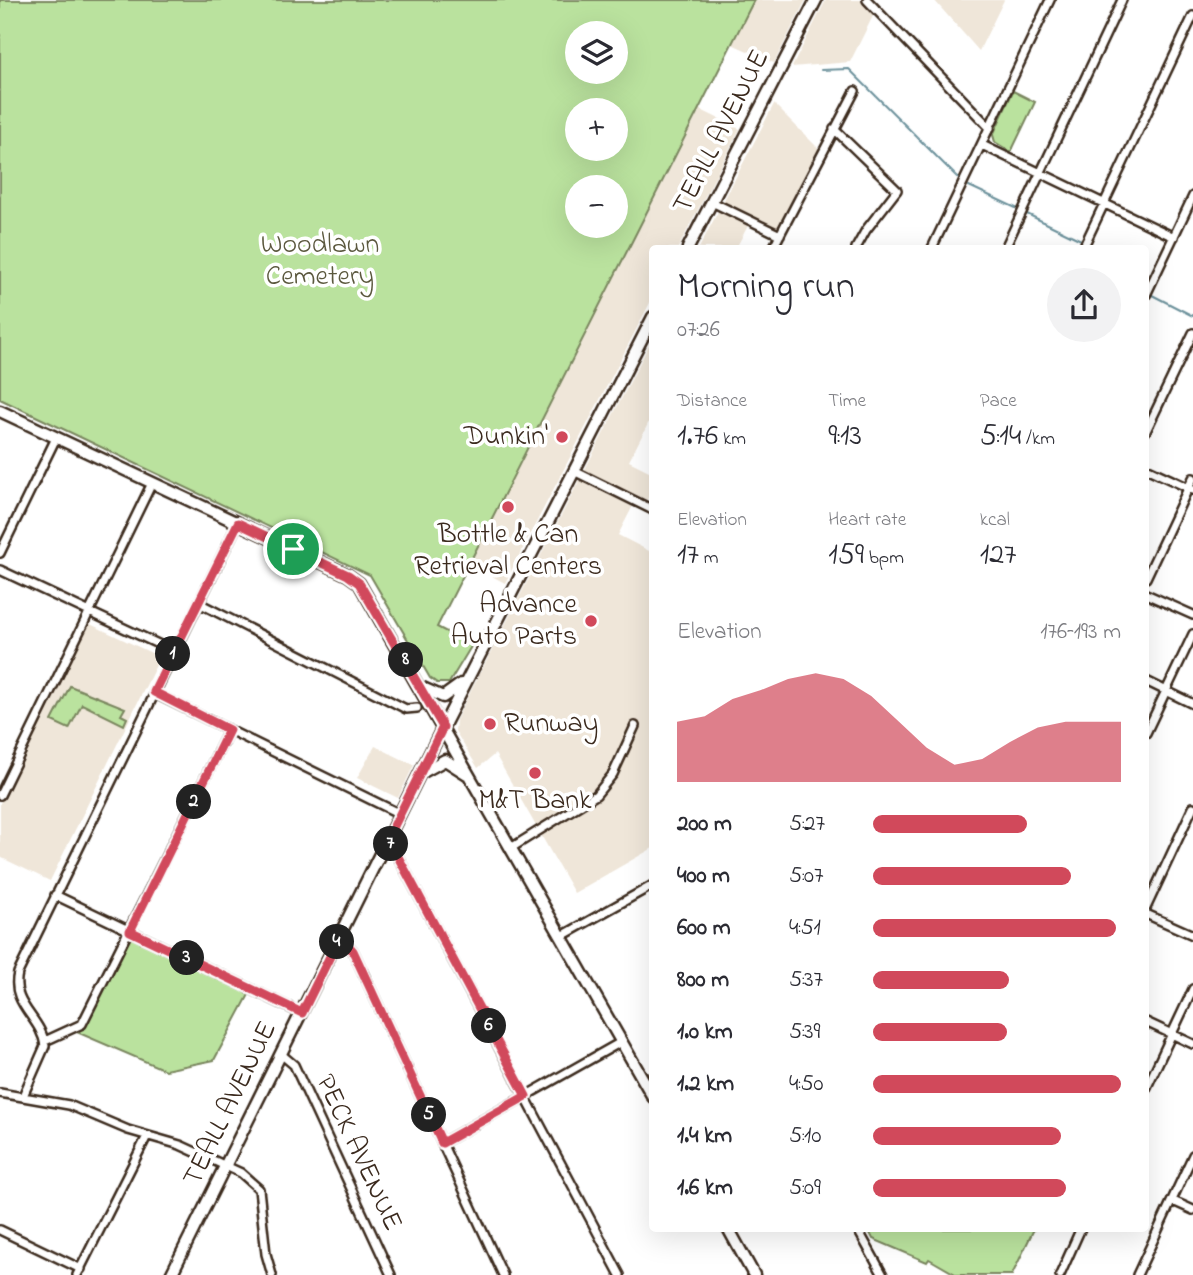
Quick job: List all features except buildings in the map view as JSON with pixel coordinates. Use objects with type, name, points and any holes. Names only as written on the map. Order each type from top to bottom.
[{"type":"street","name":"TEALL AVENUE","points":[[690,245],[816,0]]},
{"type":"street","points":[[867,0],[990,128]]},
{"type":"street","points":[[933,245],[1050,0]]},
{"type":"street","points":[[1006,245],[1122,0]]},
{"type":"street","points":[[1084,245],[1193,16]]},
{"type":"street","points":[[774,245],[855,91]]},
{"type":"street","points":[[834,129],[897,190],[858,245]]},
{"type":"street","points":[[982,145],[1174,237]]},
{"type":"street","points":[[1149,289],[1193,196]]},
{"type":"street","points":[[712,202],[779,234]]},
{"type":"street","name":"TEALL AVENUE","points":[[171,1275],[443,727],[649,325]]},
{"type":"street","points":[[1149,425],[1193,333]]},
{"type":"street","points":[[0,411],[348,575],[359,583],[421,687],[649,1090]]},
{"type":"street","points":[[0,553],[56,438]]},
{"type":"street","points":[[1149,469],[1191,489]]},
{"type":"street","points":[[574,471],[649,506]]},
{"type":"street","points":[[1149,572],[1191,489],[1193,478]]},
{"type":"street","points":[[0,795],[152,483]]},
{"type":"street","points":[[23,1096],[44,1051],[44,1041],[24,1009],[16,979],[238,523]]},
{"type":"street","points":[[0,570],[174,652]]},
{"type":"street","points":[[1149,595],[1193,615]]},
{"type":"street","points":[[199,603],[406,709],[417,708]]},
{"type":"street","points":[[1149,727],[1193,634]]},
{"type":"street","points":[[421,687],[443,697],[453,692],[471,673]]},
{"type":"street","points":[[1149,682],[1193,704]]},
{"type":"street","points":[[154,692],[400,814]]},
{"type":"street","points":[[512,848],[596,795],[612,774],[635,726]]},
{"type":"street","points":[[44,1041],[82,1024],[229,730]]},
{"type":"street","points":[[420,774],[445,761],[471,777]]},
{"type":"street","points":[[1149,902],[1193,807]]},
{"type":"street","points":[[388,838],[620,1275]]},
{"type":"street","points":[[562,936],[649,887]]},
{"type":"street","points":[[55,895],[302,1013]]},
{"type":"street","points":[[1149,915],[1193,935]]},
{"type":"street","points":[[340,936],[353,951],[503,1275]]},
{"type":"street","points":[[1149,1083],[1193,989]]},
{"type":"street","points":[[1149,1022],[1193,1044]]},
{"type":"street","points":[[442,1143],[621,1042]]},
{"type":"street","name":"PECK AVENUE","points":[[281,1054],[294,1065],[391,1275]]},
{"type":"street","points":[[0,1093],[69,1105],[147,1136],[180,1145],[226,1165],[259,1189],[266,1254],[272,1275]]},
{"type":"street","points":[[0,1230],[79,1272],[147,1136]]},
{"type":"street","points":[[1137,1275],[1193,1155]]},
{"type":"street","points":[[1173,1201],[1193,1210]]},
{"type":"street","points":[[730,1232],[754,1275]]},
{"type":"street","points":[[859,1232],[883,1275]]},
{"type":"street","points":[[1060,1275],[1079,1232]]},
{"type":"shaded area","points":[[754,0],[806,0],[774,63],[732,44]]},
{"type":"shaded area","points":[[826,0],[876,0],[879,4],[850,62],[792,67]]},
{"type":"shaded area","points":[[934,0],[1004,0],[979,51]]},
{"type":"shaded area","points":[[774,104],[819,149],[772,237],[749,224],[738,245],[701,245]]},
{"type":"shaded area","points":[[699,109],[740,129],[680,245],[649,245],[649,305],[505,583],[469,564]]},
{"type":"shaded area","points":[[649,345],[649,422],[629,461],[649,471],[649,496],[647,500],[638,496],[618,535],[649,551],[649,850],[574,893],[495,754],[478,768],[455,731],[456,720]]},
{"type":"shaded area","points":[[88,623],[160,657],[50,881],[0,857],[0,803]]},
{"type":"shaded area","points":[[375,746],[414,765],[398,798],[357,778]]},
{"type":"green space","name":"Woodlawn Cemetery","points":[[0,0],[754,0],[437,627],[472,645],[449,683],[437,683],[430,678],[370,575],[0,399]]},
{"type":"green space","points":[[1013,91],[1035,102],[1011,152],[995,142],[993,135]]},
{"type":"green space","points":[[70,686],[125,708],[121,715],[127,718],[124,725],[82,704],[69,729],[52,721]]},
{"type":"green space","points":[[130,931],[252,989],[214,1060],[165,1070],[72,1030],[79,1027]]},
{"type":"green space","points":[[870,1232],[1033,1232],[1012,1275],[957,1275],[929,1259],[927,1262],[873,1239]]},
{"type":"waterway","points":[[821,70],[849,69],[959,179]]},
{"type":"waterway","points":[[969,186],[1018,209]]},
{"type":"waterway","points":[[1027,214],[1081,240]]},
{"type":"waterway","points":[[1152,295],[1193,316]]},
{"type":"place","name":"Dunkin'","points":[[562,437]]},
{"type":"place","name":"Bottle & Can Retrieval Centers","points":[[508,507]]},
{"type":"place","name":"Advance Auto Parts","points":[[591,621]]},
{"type":"place","name":"Runway","points":[[490,724]]},
{"type":"place","name":"M&T Bank","points":[[535,773]]},
{"type":"route","points":[[238,523],[293,549],[348,575],[365,590],[443,727],[388,838],[526,1096],[442,1143],[353,951],[340,936],[302,1013],[130,931],[229,730],[154,692],[238,523]]}]
